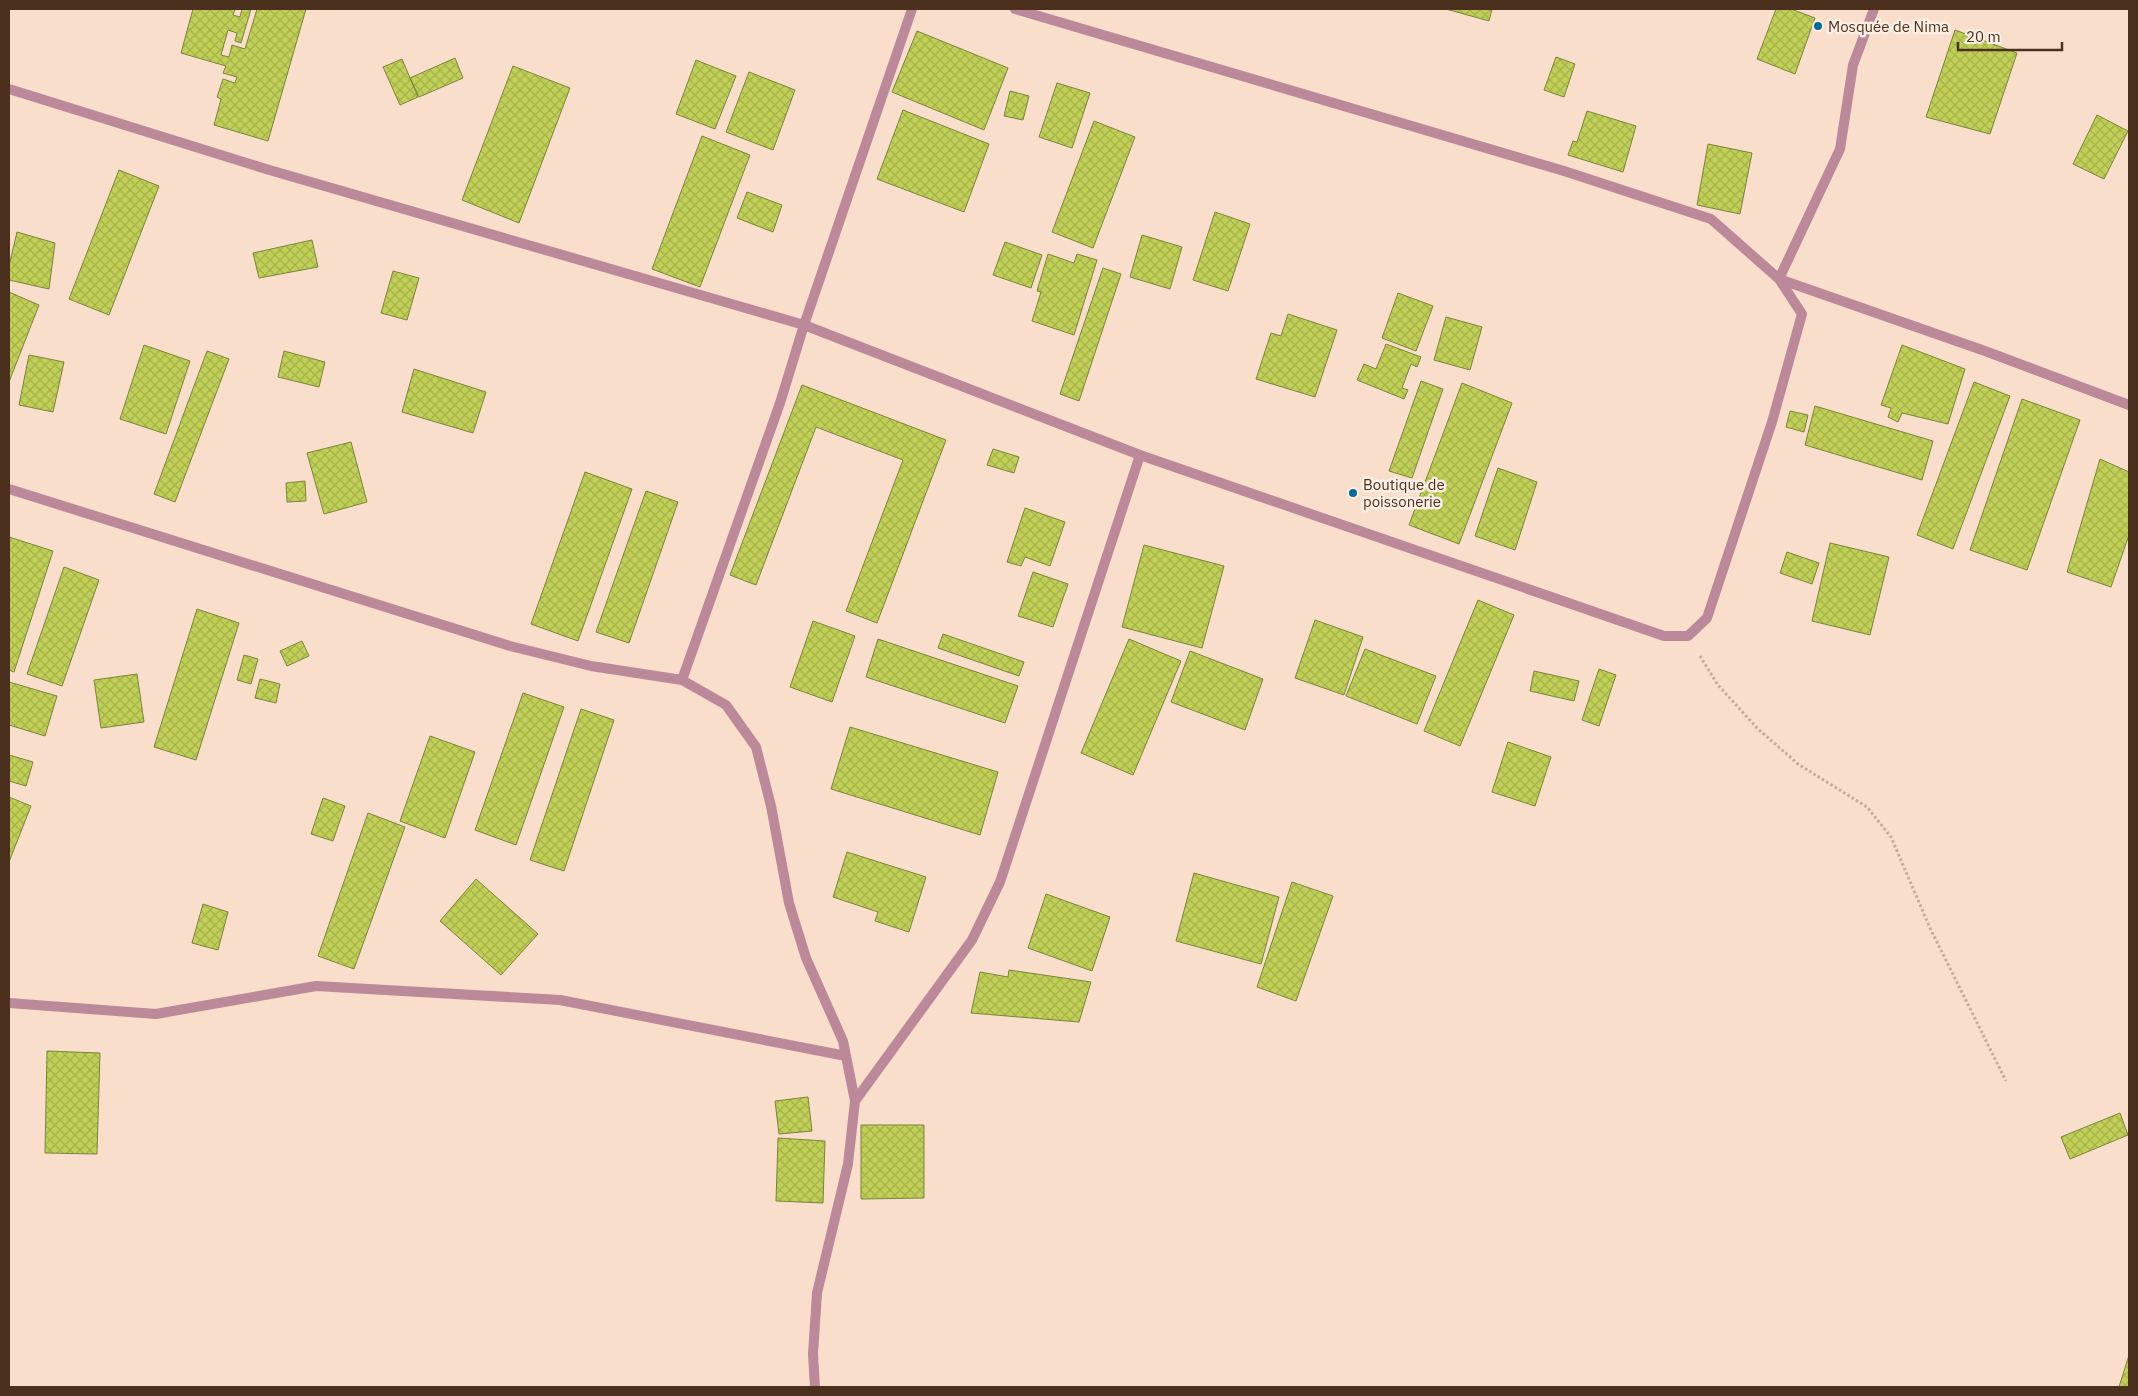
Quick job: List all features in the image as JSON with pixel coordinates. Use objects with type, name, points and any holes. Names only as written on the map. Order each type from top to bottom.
[{"type":"street","points":[[682,680],[780,403],[804,325],[912,9]]},
{"type":"street","points":[[9,88],[266,169],[804,325],[1140,456],[1664,636],[1688,636],[1707,618],[1772,422],[1802,314],[1779,279],[1711,219],[1564,171],[1015,9]]},
{"type":"street","points":[[1779,279],[1840,149],[1853,65],[1874,9]]},
{"type":"street","points":[[1779,279],[1985,351],[2129,405]]},
{"type":"street","points":[[855,1101],[972,940],[1000,882],[1140,456]]},
{"type":"street","points":[[9,489],[510,646],[591,666],[682,680],[726,705],[756,747],[771,806],[789,903],[806,958],[843,1040],[855,1101],[848,1164],[817,1293],[813,1354],[815,1387]]},
{"type":"street","points":[[9,1003],[156,1014],[316,986],[560,1000],[846,1056]]},
{"type":"path","points":[[1688,636],[1718,685],[1756,728],[1798,764],[1867,807],[1891,837],[1930,928],[2006,1081]]},
{"type":"building","points":[[193,9],[235,9],[233,15],[240,17],[242,9],[251,9],[241,43],[235,41],[237,33],[228,30],[221,55],[229,57],[232,45],[245,49],[257,9],[306,9],[268,141],[214,125],[221,99],[217,97],[223,79],[235,83],[237,77],[223,73],[226,66],[181,53]]},
{"type":"building","points":[[1446,9],[1492,9],[1489,21]]},
{"type":"building","points":[[1776,9],[1791,9],[1815,18],[1795,74],[1757,59]]},
{"type":"building","points":[[1955,30],[2017,53],[1990,134],[1926,117]]},
{"type":"building","points":[[917,31],[1008,68],[984,130],[892,92]]},
{"type":"building","points":[[1556,57],[1575,64],[1564,97],[1544,90]]},
{"type":"building","points":[[455,58],[463,78],[419,97],[410,78]]},
{"type":"building","points":[[402,59],[418,97],[400,105],[383,67]]},
{"type":"building","points":[[696,60],[736,76],[715,129],[676,114]]},
{"type":"building","points":[[513,66],[570,88],[519,223],[462,200]]},
{"type":"building","points":[[749,72],[795,90],[773,150],[726,132]]},
{"type":"building","points":[[1057,83],[1090,93],[1072,148],[1039,137]]},
{"type":"building","points":[[1010,91],[1029,96],[1023,120],[1004,116]]},
{"type":"building","points":[[903,110],[989,144],[964,212],[877,179]]},
{"type":"building","points":[[1587,111],[1636,126],[1623,172],[1568,155],[1573,141],[1577,142]]},
{"type":"building","points":[[2097,115],[2128,131],[2104,179],[2073,164]]},
{"type":"building","points":[[1094,121],[1135,137],[1093,248],[1052,232]]},
{"type":"building","points":[[702,136],[750,155],[700,287],[652,269]]},
{"type":"building","points":[[1708,144],[1752,153],[1740,214],[1697,205]]},
{"type":"building","points":[[119,170],[159,186],[109,315],[69,299]]},
{"type":"building","points":[[747,192],[782,205],[773,232],[737,218]]},
{"type":"building","points":[[1215,212],[1250,224],[1228,291],[1193,280]]},
{"type":"building","points":[[17,232],[55,243],[49,289],[9,280],[9,266]]},
{"type":"building","points":[[1142,235],[1182,247],[1170,289],[1130,277]]},
{"type":"building","points":[[312,240],[318,267],[259,278],[253,253]]},
{"type":"building","points":[[1005,242],[1042,255],[1031,288],[993,275]]},
{"type":"building","points":[[1048,254],[1074,263],[1077,254],[1097,260],[1074,335],[1032,321],[1041,292],[1037,291]]},
{"type":"building","points":[[1103,268],[1121,274],[1079,401],[1060,394]]},
{"type":"building","points":[[393,271],[419,278],[407,320],[381,313]]},
{"type":"building","points":[[9,292],[39,305],[9,382]]},
{"type":"building","points":[[1398,293],[1433,306],[1416,351],[1382,338]]},
{"type":"building","points":[[1288,314],[1337,330],[1315,397],[1256,379],[1271,333],[1281,336]]},
{"type":"building","points":[[1446,317],[1482,327],[1470,370],[1434,360]]},
{"type":"building","points":[[1386,344],[1421,357],[1417,367],[1411,364],[1402,388],[1408,390],[1404,399],[1357,380],[1364,364],[1376,369]]},
{"type":"building","points":[[144,345],[190,361],[166,434],[120,419]]},
{"type":"building","points":[[1902,345],[1965,369],[1948,424],[1902,413],[1898,422],[1888,417],[1891,408],[1881,405]]},
{"type":"building","points":[[207,351],[229,359],[175,502],[154,494]]},
{"type":"building","points":[[284,351],[325,362],[319,387],[278,377]]},
{"type":"building","points":[[29,355],[64,362],[53,412],[19,405]]},
{"type":"building","points":[[414,369],[486,392],[473,433],[402,412]]},
{"type":"building","points":[[1421,381],[1443,389],[1412,478],[1389,471]]},
{"type":"building","points":[[1974,382],[2010,396],[1953,549],[1917,535]]},
{"type":"building","points":[[1462,383],[1512,403],[1459,544],[1409,525]]},
{"type":"building","points":[[802,385],[946,440],[877,623],[846,611],[903,460],[816,427],[756,585],[730,575]]},
{"type":"building","points":[[2022,399],[2080,420],[2027,570],[1970,550]]},
{"type":"building","points":[[1815,406],[1933,441],[1922,480],[1805,445]]},
{"type":"building","points":[[1790,411],[1808,415],[1804,432],[1786,427]]},
{"type":"building","points":[[351,442],[367,502],[324,514],[307,453]]},
{"type":"building","points":[[993,449],[1019,457],[1014,473],[987,465]]},
{"type":"building","points":[[2100,459],[2129,472],[2129,535],[2111,587],[2067,572]]},
{"type":"building","points":[[1498,468],[1537,482],[1515,550],[1475,536]]},
{"type":"building","points":[[585,472],[632,489],[578,641],[531,624]]},
{"type":"building","points":[[305,481],[306,501],[287,502],[286,483]]},
{"type":"building","points":[[646,491],[678,502],[629,643],[596,632]]},
{"type":"building","points":[[1025,508],[1065,522],[1050,566],[1025,557],[1021,566],[1007,562]]},
{"type":"building","points":[[9,537],[53,551],[14,672],[9,670]]},
{"type":"building","points":[[1830,543],[1889,557],[1870,635],[1812,621]]},
{"type":"building","points":[[1144,545],[1224,566],[1202,648],[1122,627]]},
{"type":"building","points":[[1787,552],[1819,563],[1812,584],[1780,573]]},
{"type":"building","points":[[64,567],[99,580],[62,686],[27,674]]},
{"type":"building","points":[[1033,572],[1068,584],[1053,627],[1018,616]]},
{"type":"building","points":[[1478,600],[1514,615],[1460,746],[1424,731]]},
{"type":"building","points":[[197,609],[239,623],[196,760],[154,747]]},
{"type":"building","points":[[1315,620],[1363,637],[1344,695],[1295,678]]},
{"type":"building","points":[[813,621],[855,636],[832,702],[790,687]]},
{"type":"building","points":[[943,634],[1024,662],[1019,676],[938,648]]},
{"type":"building","points":[[878,639],[1018,686],[1005,723],[866,677]]},
{"type":"building","points":[[1129,639],[1181,661],[1133,775],[1081,753]]},
{"type":"building","points":[[302,641],[309,656],[287,666],[280,651]]},
{"type":"building","points":[[1365,649],[1436,676],[1417,724],[1346,696]]},
{"type":"building","points":[[1190,651],[1263,679],[1245,730],[1171,702]]},
{"type":"building","points":[[244,655],[258,659],[251,684],[237,680]]},
{"type":"building","points":[[1599,669],[1616,675],[1599,726],[1582,720]]},
{"type":"building","points":[[1534,671],[1579,681],[1574,701],[1530,691]]},
{"type":"building","points":[[137,674],[144,722],[101,728],[94,680]]},
{"type":"building","points":[[260,679],[280,684],[276,703],[255,698]]},
{"type":"building","points":[[9,682],[57,696],[45,736],[9,725]]},
{"type":"building","points":[[523,693],[564,707],[516,845],[475,830]]},
{"type":"building","points":[[581,709],[614,720],[564,871],[530,860]]},
{"type":"building","points":[[850,727],[998,772],[980,835],[831,789]]},
{"type":"building","points":[[430,736],[475,752],[445,838],[400,821]]},
{"type":"building","points":[[1508,742],[1551,757],[1535,806],[1492,792]]},
{"type":"building","points":[[9,755],[33,762],[26,786],[9,781]]},
{"type":"building","points":[[9,797],[31,806],[9,862]]},
{"type":"building","points":[[323,798],[345,806],[333,841],[311,834]]},
{"type":"building","points":[[368,813],[405,827],[354,969],[318,956]]},
{"type":"building","points":[[847,852],[926,877],[909,932],[875,921],[878,912],[833,897]]},
{"type":"building","points":[[1194,873],[1279,897],[1261,964],[1176,941]]},
{"type":"building","points":[[476,879],[538,934],[501,975],[440,921]]},
{"type":"building","points":[[1292,882],[1333,896],[1296,1001],[1257,987]]},
{"type":"building","points":[[1046,894],[1110,917],[1092,971],[1028,948]]},
{"type":"building","points":[[203,904],[228,912],[218,950],[192,943]]},
{"type":"building","points":[[1009,970],[1091,982],[1079,1022],[971,1013],[980,972],[1008,977]]},
{"type":"building","points":[[47,1051],[100,1053],[97,1154],[45,1153]]},
{"type":"building","points":[[808,1097],[812,1131],[779,1134],[775,1101]]},
{"type":"building","points":[[2120,1113],[2128,1135],[2070,1159],[2061,1137]]},
{"type":"building","points":[[861,1125],[924,1125],[924,1198],[861,1199]]},
{"type":"building","points":[[778,1138],[825,1141],[823,1203],[776,1201]]},
{"type":"building","points":[[2129,1355],[2129,1387],[2119,1387]]},
{"type":"place","name":"Mosquée de Nima","points":[[1818,26]]},
{"type":"place","name":"Boutique de poissonerie","points":[[1353,493]]}]
